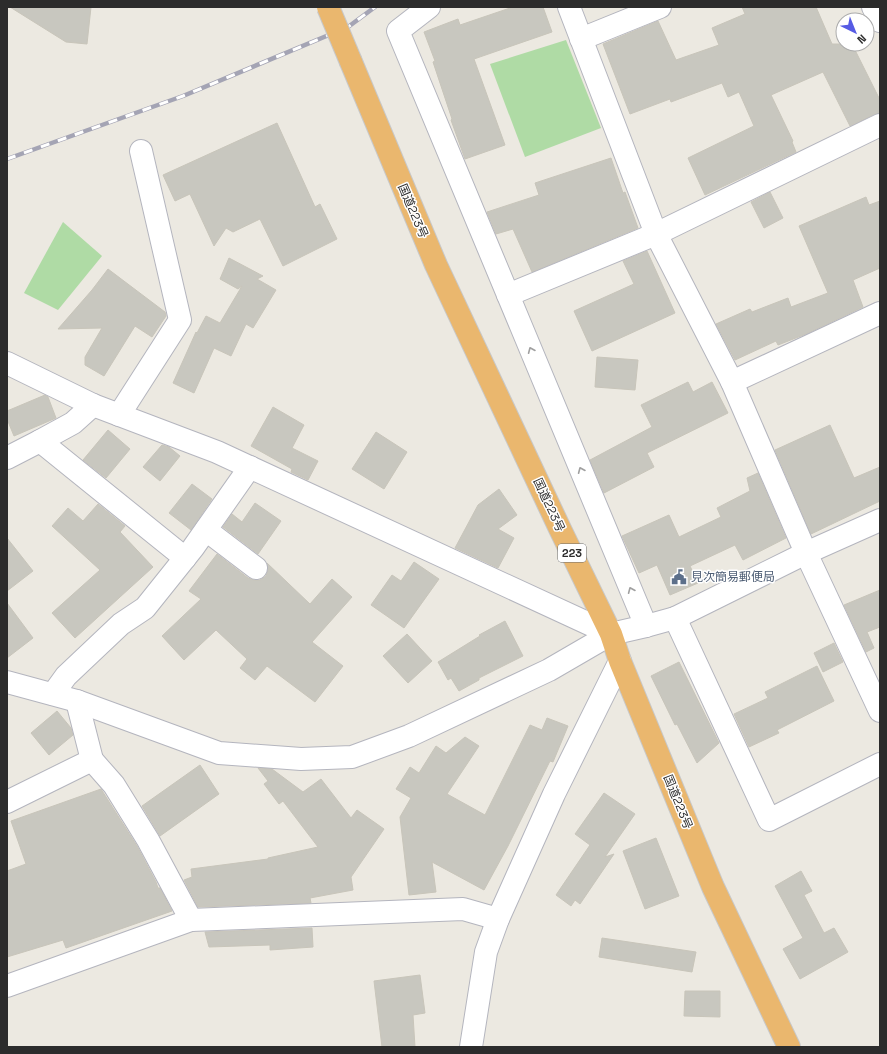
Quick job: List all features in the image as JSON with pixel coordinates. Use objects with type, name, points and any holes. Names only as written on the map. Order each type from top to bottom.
[{"type":"highway","name":"国道223号","points":[[328,7],[436,265],[611,634],[620,661],[713,887],[788,1047]]},
{"type":"street","points":[[429,7],[398,31],[646,626]]},
{"type":"street","points":[[568,7],[656,234],[732,382],[806,553],[880,711]]},
{"type":"street","points":[[580,39],[660,7]]},
{"type":"street","points":[[873,7],[880,21]]},
{"type":"street","points":[[508,295],[656,234],[880,125]]},
{"type":"street","points":[[119,415],[180,320],[141,151]]},
{"type":"street","points":[[732,382],[880,313]]},
{"type":"street","points":[[7,364],[93,405],[217,452],[611,634]]},
{"type":"street","points":[[7,458],[73,424],[93,405]]},
{"type":"street","points":[[40,441],[185,558]]},
{"type":"street","points":[[53,694],[71,670],[121,624],[145,608],[206,530],[250,467]]},
{"type":"street","points":[[7,682],[77,701],[219,754],[301,760],[352,757],[409,736],[542,674],[611,634],[675,618],[806,553],[880,520]]},
{"type":"street","points":[[206,530],[256,568]]},
{"type":"street","points":[[675,618],[769,820],[880,764]]},
{"type":"street","points":[[471,1047],[486,952],[498,919],[554,794],[620,661]]},
{"type":"street","points":[[77,701],[92,760],[114,785],[148,840],[191,920]]},
{"type":"street","points":[[7,802],[92,760]]},
{"type":"street","points":[[7,986],[191,920],[463,909],[498,919]]},
{"type":"green space","points":[[566,40],[601,128],[525,157],[490,64]]},
{"type":"green space","points":[[63,222],[102,256],[58,310],[24,293]]},
{"type":"building","points":[[10,7],[91,7],[87,44],[66,42]]},
{"type":"building","points":[[513,7],[543,7],[552,32],[474,59],[505,145],[465,159],[433,62],[435,61],[424,32],[458,19],[460,25]]},
{"type":"building","points":[[742,7],[816,7],[832,44],[835,44],[835,52],[856,52],[880,100],[880,113],[850,126],[823,72],[771,95],[793,141],[792,142],[796,152],[705,195],[688,158],[754,126],[739,92],[728,97],[722,83],[671,102],[670,99],[630,114],[603,44],[658,21],[676,60],[719,45],[712,28],[745,14]]},
{"type":"building","points":[[277,123],[315,207],[320,204],[337,239],[283,266],[260,219],[233,232],[226,228],[214,246],[190,194],[175,201],[163,175]]},
{"type":"building","points":[[611,158],[623,193],[625,192],[638,228],[532,272],[513,229],[496,234],[487,212],[539,195],[535,183]]},
{"type":"building","points":[[770,192],[783,218],[764,228],[751,202]]},
{"type":"building","points":[[866,197],[869,205],[880,201],[880,268],[853,280],[863,307],[806,334],[778,345],[776,341],[735,360],[716,324],[750,309],[752,312],[788,298],[791,307],[828,293],[799,226]]},
{"type":"building","points":[[647,251],[675,313],[592,351],[574,311],[634,284],[623,261]]},
{"type":"building","points":[[229,258],[263,276],[257,279],[276,290],[253,328],[246,324],[231,356],[214,348],[194,393],[173,383],[196,332],[197,333],[206,316],[220,323],[242,286],[238,289],[220,279]]},
{"type":"building","points":[[108,269],[165,312],[166,316],[152,337],[135,326],[104,376],[85,365],[85,357],[102,328],[58,329]]},
{"type":"building","points":[[597,357],[638,360],[635,390],[595,387]]},
{"type":"building","points":[[688,382],[693,392],[712,382],[728,413],[647,453],[654,467],[604,493],[590,460],[652,427],[641,405]]},
{"type":"building","points":[[45,395],[48,397],[56,418],[14,436],[7,419],[7,411]]},
{"type":"building","points":[[273,407],[304,425],[292,448],[318,461],[308,480],[291,472],[292,469],[251,446]]},
{"type":"building","points":[[830,425],[854,478],[880,467],[880,501],[811,534],[775,450]]},
{"type":"building","points":[[108,430],[130,449],[106,478],[83,460]]},
{"type":"building","points":[[376,432],[407,452],[384,489],[352,469]]},
{"type":"building","points":[[162,445],[169,447],[180,456],[160,481],[143,467]]},
{"type":"building","points":[[758,473],[786,538],[743,560],[735,545],[690,566],[698,583],[670,595],[657,565],[639,573],[622,536],[669,515],[679,537],[721,517],[717,508],[750,491],[747,478]]},
{"type":"building","points":[[192,484],[212,499],[191,530],[169,513]]},
{"type":"building","points":[[499,489],[517,515],[498,529],[514,538],[498,568],[455,548],[478,505]]},
{"type":"building","points":[[255,503],[281,521],[258,554],[223,527],[232,514],[242,522]]},
{"type":"building","points":[[98,504],[125,526],[120,532],[153,567],[75,638],[52,613],[100,570],[52,526],[68,508],[83,521]]},
{"type":"building","points":[[7,538],[33,571],[7,591]]},
{"type":"building","points":[[217,554],[248,578],[254,580],[260,580],[266,576],[268,570],[267,563],[310,604],[332,579],[352,597],[312,642],[343,666],[315,702],[267,666],[255,680],[240,668],[247,659],[216,630],[184,660],[162,636],[201,599],[189,591]]},
{"type":"building","points":[[414,562],[439,579],[404,628],[371,605],[392,575],[401,581]]},
{"type":"building","points":[[880,590],[880,627],[867,632],[874,648],[866,652],[844,605]]},
{"type":"building","points":[[7,603],[33,638],[7,658]]},
{"type":"building","points":[[505,621],[523,656],[479,678],[479,680],[459,691],[451,678],[448,680],[438,662],[480,636],[479,635]]},
{"type":"building","points":[[407,634],[432,661],[408,683],[383,656]]},
{"type":"building","points":[[834,643],[843,662],[823,672],[814,653]]},
{"type":"building","points":[[679,662],[719,743],[697,763],[677,724],[675,725],[651,676]]},
{"type":"building","points":[[817,666],[834,701],[777,730],[779,733],[749,747],[734,714],[768,698],[765,692]]},
{"type":"building","points":[[57,711],[71,728],[73,735],[49,755],[31,733]]},
{"type":"building","points":[[547,718],[568,726],[553,762],[550,761],[508,846],[484,890],[432,862],[436,892],[409,895],[400,817],[411,798],[396,789],[410,767],[419,773],[436,746],[446,753],[465,737],[479,746],[447,794],[485,815],[530,725],[542,730]]},
{"type":"building","points":[[200,765],[219,794],[160,836],[142,806]]},
{"type":"building","points":[[258,768],[272,769],[303,792],[321,779],[351,818],[357,810],[384,829],[351,877],[353,890],[310,898],[311,903],[198,907],[184,880],[192,877],[191,869],[268,859],[318,847],[283,801],[279,804],[264,784],[268,781]]},
{"type":"building","points":[[101,789],[137,846],[158,888],[160,888],[172,911],[66,948],[63,940],[7,957],[7,871],[26,864],[11,821]]},
{"type":"building","points":[[604,793],[635,814],[605,857],[614,854],[580,904],[575,900],[571,906],[556,895],[590,845],[575,834]]},
{"type":"building","points":[[656,838],[679,896],[645,909],[623,851]]},
{"type":"building","points":[[801,871],[812,891],[804,895],[824,933],[834,928],[848,952],[800,979],[783,949],[803,938],[775,886]]},
{"type":"building","points":[[312,928],[313,947],[270,950],[270,945],[209,947],[205,932]]},
{"type":"building","points":[[602,938],[696,952],[692,972],[599,957]]},
{"type":"building","points":[[420,975],[425,1013],[413,1015],[415,1047],[382,1047],[374,981]]},
{"type":"building","points":[[685,991],[720,991],[720,1017],[684,1016]]},
{"type":"railway","points":[[7,159],[183,96],[348,27],[375,7]]},
{"type":"place","name":"見次簡易郵便局","points":[[679,577]]}]
